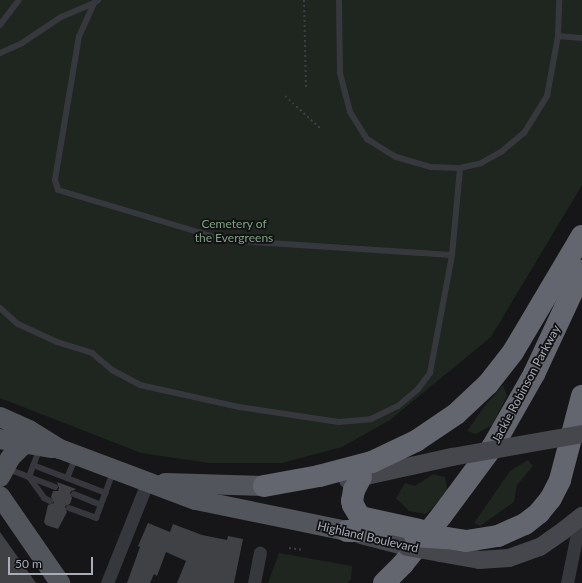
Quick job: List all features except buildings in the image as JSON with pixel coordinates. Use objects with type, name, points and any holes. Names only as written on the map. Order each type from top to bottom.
[{"type":"highway","points":[[264,486],[333,473],[372,462],[416,441],[456,414],[488,384],[513,352],[582,236]]},
{"type":"highway","name":"Jackie Robinson Parkway","points":[[384,583],[403,564],[442,515],[493,446],[534,374],[582,271]]},
{"type":"highway","name":"Jackie Robinson Parkway","points":[[402,583],[457,518],[506,447],[542,385],[582,300]]},
{"type":"highway","points":[[347,531],[384,532],[415,536],[459,546],[517,529],[532,519],[546,505],[557,488],[564,471],[582,396]]},
{"type":"highway","points":[[361,477],[352,494],[352,505],[364,519],[384,532]]},
{"type":"main road","name":"Highland Boulevard","points":[[0,417],[29,430],[50,449]]},
{"type":"main road","name":"Highland Boulevard","points":[[146,483],[264,486],[318,485],[452,457],[582,434]]},
{"type":"main road","name":"Highland Boulevard","points":[[0,439],[50,449],[114,470],[146,483],[196,500],[347,531]]},
{"type":"main road","points":[[2,472],[10,458],[50,449]]},
{"type":"main road","points":[[0,496],[60,583]]},
{"type":"main road","points":[[459,546],[488,560],[518,556],[540,547],[574,538],[582,516]]},
{"type":"street","points":[[107,583],[146,483]]},
{"type":"street","points":[[567,583],[574,538],[582,511]]},
{"type":"street","points":[[254,583],[260,553]]},
{"type":"lane","points":[[0,25],[19,0]]},
{"type":"lane","points":[[339,0],[340,73],[350,112],[367,139],[396,157],[431,167],[460,168],[481,163],[501,152],[524,133],[547,96],[558,36],[559,0]]},
{"type":"lane","points":[[96,2],[79,36],[55,180],[58,190],[225,240],[452,255]]},
{"type":"lane","points":[[0,53],[22,43],[61,17],[96,2]]},
{"type":"lane","points":[[558,36],[582,38]]},
{"type":"lane","points":[[0,308],[18,324],[57,342],[92,353],[112,370],[140,385],[239,407],[339,422],[371,419],[398,406],[418,389],[430,373],[452,255],[460,168]]},
{"type":"lane","points":[[29,477],[33,465],[50,449],[67,478]]},
{"type":"lane","points":[[33,465],[106,493]]},
{"type":"lane","points":[[69,508],[96,518],[114,470]]},
{"type":"lane","points":[[2,472],[29,477],[55,487]]},
{"type":"lane","points":[[29,477],[44,498],[50,501]]},
{"type":"lane","points":[[74,494],[101,505]]},
{"type":"path","points":[[304,0],[306,88]]},
{"type":"path","points":[[285,96],[322,130]]},
{"type":"path","points":[[289,548],[304,550]]},
{"type":"green space","name":"Cemetery of the Evergreens","points":[[0,0],[582,0],[582,185],[491,337],[390,420],[342,447],[282,463],[209,463],[141,453],[0,398]]},
{"type":"green space","points":[[503,385],[507,396],[492,425],[476,434],[467,431],[484,407]]},
{"type":"green space","points":[[528,460],[533,466],[517,485],[514,502],[480,526],[474,523],[510,471]]},
{"type":"green space","points":[[433,474],[445,477],[448,493],[426,514],[409,511],[396,498],[405,483],[415,486]]},
{"type":"green space","points":[[279,553],[352,566],[351,579],[347,583],[268,583]]}]
